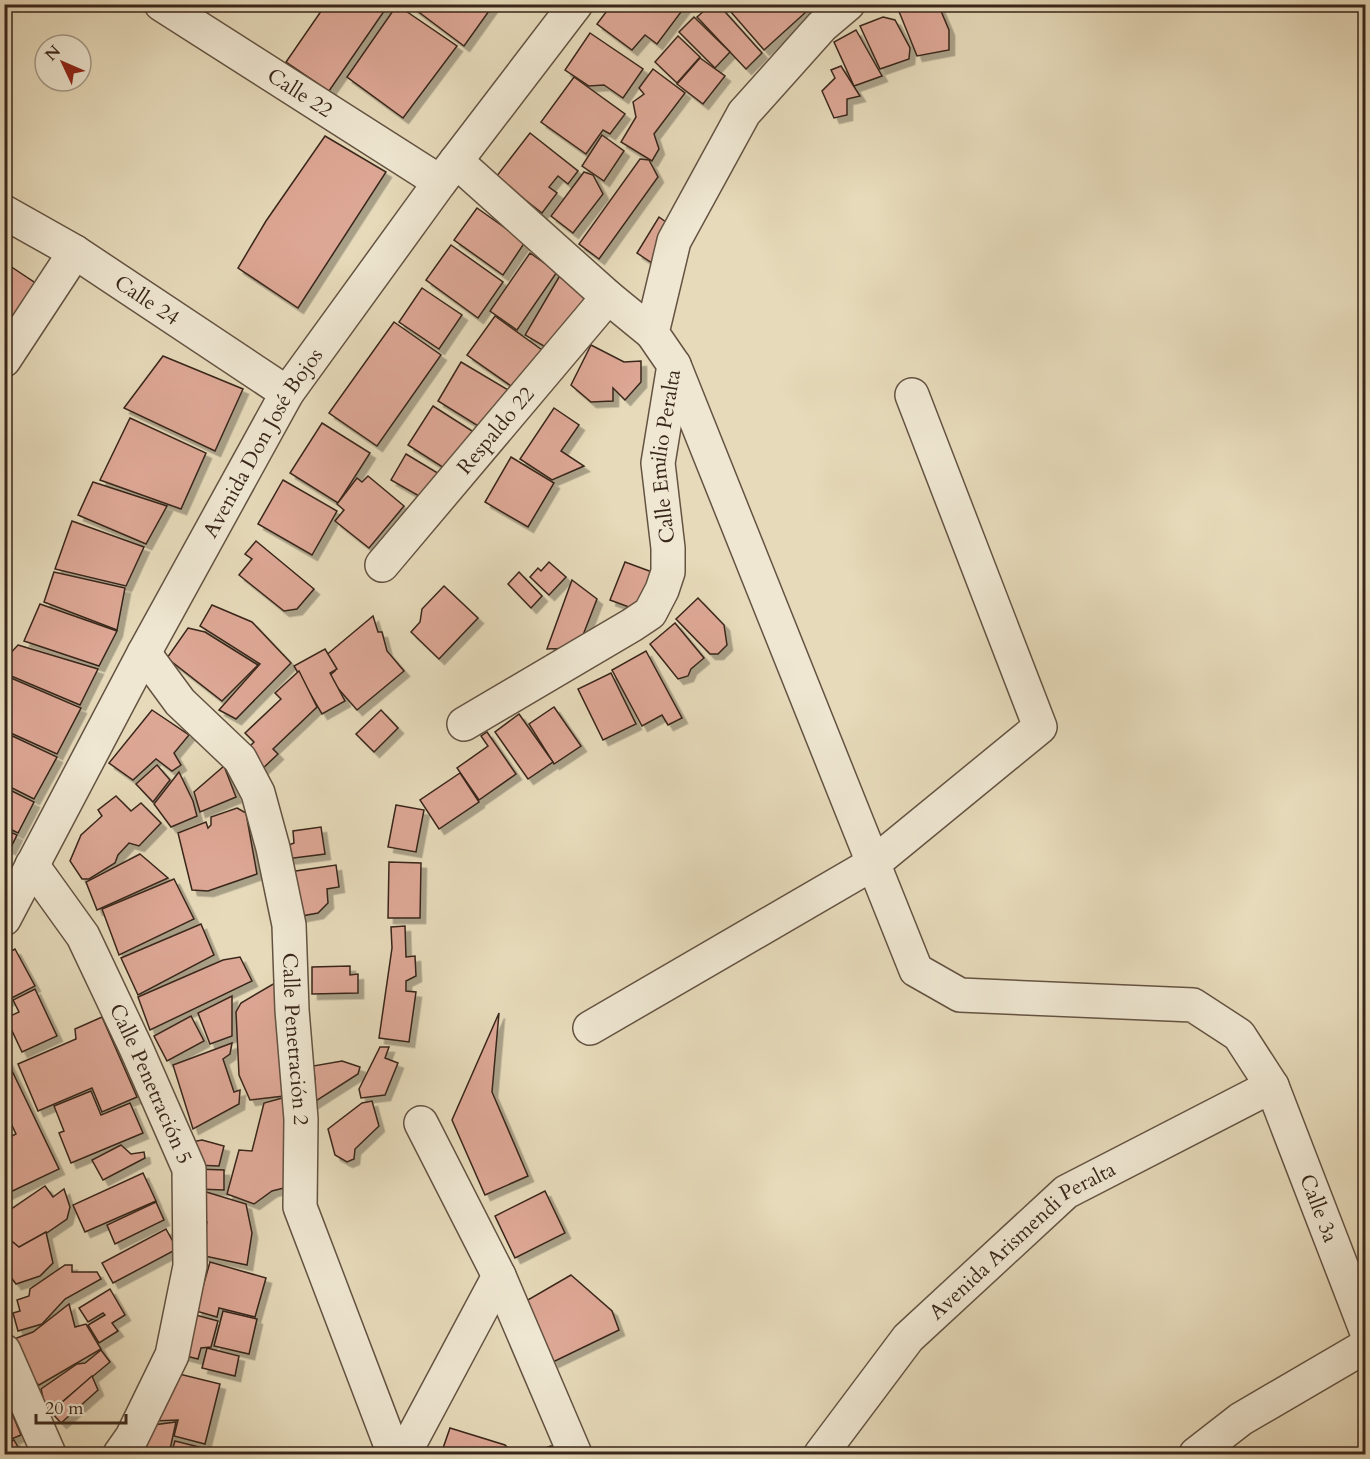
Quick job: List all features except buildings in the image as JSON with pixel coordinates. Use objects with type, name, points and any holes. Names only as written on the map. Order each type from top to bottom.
[{"type":"street","name":"Calle 22","points":[[161,4],[448,172],[608,297]]},
{"type":"street","name":"Avenida Don José Bojos","points":[[4,919],[144,653],[287,393],[448,172],[576,4]]},
{"type":"street","points":[[652,333],[674,241],[744,113],[822,26],[848,4]]},
{"type":"street","name":"Calle 24","points":[[4,212],[75,252],[287,393]]},
{"type":"street","points":[[4,360],[75,252]]},
{"type":"street","name":"Calle Emilio Peralta","points":[[464,724],[632,626],[650,613],[662,590],[668,572],[668,548],[658,463],[674,365],[652,333],[608,297]]},
{"type":"street","name":"Respaldo 22","points":[[382,565],[608,297]]},
{"type":"street","name":"Calle 3a","points":[[674,365],[916,970],[960,995],[1193,1005],[1239,1035],[1272,1086],[1365,1330]]},
{"type":"street","points":[[590,1028],[874,863],[1040,727],[912,395]]},
{"type":"street","name":"Calle Penetración 2","points":[[144,653],[180,702],[240,759],[258,793],[273,848],[289,925],[292,1010],[301,1119],[300,1207],[394,1455]]},
{"type":"street","name":"Calle Penetración 5","points":[[32,865],[83,936],[136,1048],[189,1169],[190,1266],[172,1355],[132,1437],[120,1455]]},
{"type":"street","name":"Avenida Arismendi Peralta","points":[[821,1455],[908,1338],[1066,1192],[1272,1086]]},
{"type":"street","points":[[421,1123],[499,1276],[575,1455]]},
{"type":"street","points":[[404,1455],[499,1276]]},
{"type":"street","points":[[1196,1455],[1241,1419],[1365,1346]]},
{"type":"street","points":[[4,1351],[49,1455]]}]
